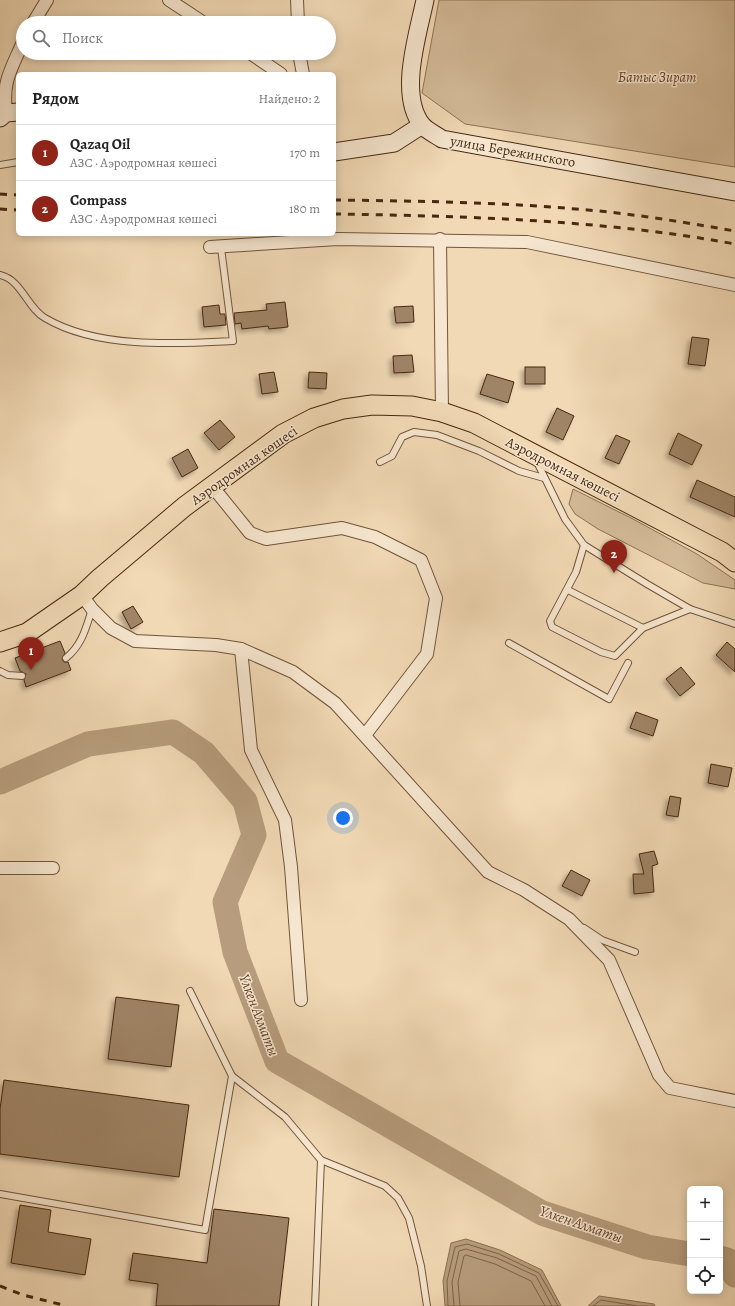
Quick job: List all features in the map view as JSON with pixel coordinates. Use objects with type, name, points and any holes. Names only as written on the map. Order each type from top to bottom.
[{"type":"main road","name":"улица Бережинского","points":[[425,0],[410,75],[412,104],[422,125],[442,139],[735,192]]},
{"type":"main road","points":[[336,152],[394,142],[422,125]]},
{"type":"main road","name":"Аэродромная көшесі","points":[[0,642],[27,633],[87,602],[112,568],[212,486],[283,434],[314,418],[343,410],[372,405],[412,406],[442,412],[474,423],[722,552],[735,562]]},
{"type":"street","points":[[37,16],[47,0]]},
{"type":"street","points":[[170,0],[194,16]]},
{"type":"street","points":[[297,0],[298,16]]},
{"type":"street","points":[[6,113],[4,96],[6,82],[16,58]]},
{"type":"street","points":[[260,60],[278,72]]},
{"type":"street","points":[[300,60],[303,72]]},
{"type":"street","points":[[216,247],[338,239],[440,239],[527,242],[735,285]]},
{"type":"street","points":[[440,239],[442,412]]},
{"type":"street","points":[[212,486],[250,533],[266,540],[342,528],[375,537],[421,560],[436,598],[427,654],[365,735]]},
{"type":"street","points":[[87,602],[111,628],[135,641],[216,645],[241,649],[293,672],[335,703],[488,872],[524,890],[569,919],[609,960],[659,1075],[670,1088],[735,1101]]},
{"type":"street","points":[[241,649],[251,750],[285,820],[291,867],[301,1000]]},
{"type":"street","points":[[0,868],[53,868]]},
{"type":"lane","points":[[336,155],[352,149]]},
{"type":"lane","points":[[0,165],[16,162]]},
{"type":"lane","points":[[0,275],[18,286],[44,318],[62,327],[97,336],[157,344],[233,341],[216,247]]},
{"type":"lane","points":[[380,462],[392,456],[402,437],[414,432],[444,438],[479,451],[519,471],[544,478]]},
{"type":"lane","points":[[533,453],[565,519],[584,545],[690,609],[735,624]]},
{"type":"lane","points":[[584,545],[568,590],[550,621],[552,627],[601,652],[615,656],[643,628],[690,609]]},
{"type":"lane","points":[[568,590],[643,628]]},
{"type":"lane","points":[[66,658],[76,650],[82,639],[87,602]]},
{"type":"lane","points":[[509,643],[609,699],[628,663]]},
{"type":"lane","points":[[0,671],[8,675],[22,676]]},
{"type":"lane","points":[[569,919],[602,940],[635,952]]},
{"type":"lane","points":[[190,991],[232,1076],[285,1117],[321,1160],[385,1186],[398,1198],[409,1218],[421,1266],[426,1306]]},
{"type":"lane","points":[[0,1194],[205,1230],[232,1076]]},
{"type":"lane","points":[[315,1306],[321,1160]]},
{"type":"green space","name":"Батыс Зират","points":[[439,0],[735,0],[735,167],[465,124],[422,93]]},
{"type":"green space","points":[[573,489],[633,519],[697,554],[735,580],[735,589],[703,583],[598,529],[575,514],[569,504]]},
{"type":"water","points":[[466,1239],[500,1250],[542,1270],[561,1306],[445,1306],[443,1281],[451,1243]]},
{"type":"water","points":[[599,1296],[654,1304],[655,1306],[588,1306]]},
{"type":"building","points":[[285,302],[288,327],[269,329],[268,326],[242,329],[241,323],[235,324],[234,313],[267,310],[266,304]]},
{"type":"building","points":[[219,305],[220,314],[225,314],[226,325],[204,327],[202,307]]},
{"type":"building","points":[[413,306],[414,322],[396,323],[394,307]]},
{"type":"building","points":[[692,337],[709,339],[705,366],[688,364]]},
{"type":"building","points":[[412,355],[414,372],[394,373],[393,356]]},
{"type":"building","points":[[525,367],[545,367],[545,384],[525,384]]},
{"type":"building","points":[[274,372],[278,392],[262,394],[259,374]]},
{"type":"building","points":[[309,372],[327,373],[326,389],[308,388]]},
{"type":"building","points":[[487,374],[514,382],[508,403],[480,394]]},
{"type":"building","points":[[557,408],[574,416],[563,440],[546,432]]},
{"type":"building","points":[[220,420],[235,437],[219,450],[204,433]]},
{"type":"building","points":[[678,433],[702,445],[692,465],[669,454]]},
{"type":"building","points":[[616,435],[630,441],[619,464],[605,458]]},
{"type":"building","points":[[188,449],[198,468],[182,477],[172,458]]},
{"type":"building","points":[[697,480],[735,497],[735,517],[690,497]]},
{"type":"building","points":[[133,606],[143,622],[131,629],[122,612]]},
{"type":"building","points":[[60,641],[65,653],[62,659],[64,662],[68,662],[71,670],[26,687],[24,680],[26,674],[20,671],[15,658]]},
{"type":"building","points":[[727,642],[735,649],[735,672],[716,655]]},
{"type":"building","points":[[681,667],[695,684],[680,696],[666,679]]},
{"type":"building","points":[[636,712],[658,720],[653,736],[630,728]]},
{"type":"building","points":[[711,764],[732,768],[728,787],[708,783]]},
{"type":"building","points":[[670,796],[681,798],[678,817],[666,815]]},
{"type":"building","points":[[654,851],[658,864],[652,866],[654,892],[634,894],[633,874],[644,874],[639,854]]},
{"type":"building","points":[[571,870],[590,880],[582,896],[562,886]]},
{"type":"building","points":[[116,997],[179,1005],[171,1067],[108,1059]]},
{"type":"building","points":[[4,1080],[189,1105],[179,1177],[0,1154],[0,1109]]},
{"type":"building","points":[[20,1205],[51,1210],[48,1232],[91,1239],[85,1275],[11,1263]]},
{"type":"building","points":[[214,1209],[289,1218],[279,1306],[156,1306],[158,1284],[129,1280],[133,1253],[207,1263]]},
{"type":"waterway","name":"Үлкен Алматы","points":[[0,782],[88,744],[173,732],[204,753],[245,801],[254,835],[225,902],[235,952],[277,1061],[542,1213],[647,1247],[687,1254]]},
{"type":"waterway","name":"Үлкен Алматы","points":[[723,1259],[727,1260],[735,1275]]},
{"type":"railway","points":[[0,194],[16,195]]},
{"type":"railway","points":[[336,200],[455,202],[546,207],[636,215],[735,231]]},
{"type":"railway","points":[[0,209],[16,210]]},
{"type":"railway","points":[[336,214],[485,218],[586,224],[636,229],[735,244]]},
{"type":"railway","points":[[0,1286],[23,1295],[67,1306]]},
{"type":"place","name":"Compass","points":[[614,573]]},
{"type":"place","name":"Qazaq Oil","points":[[31,670]]}]
